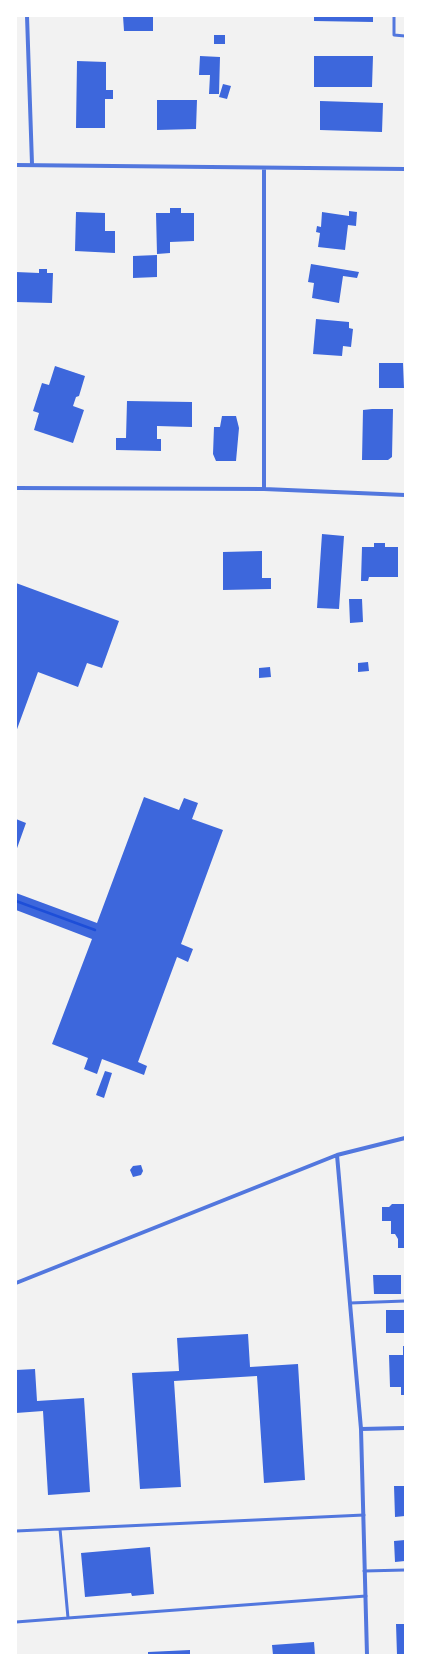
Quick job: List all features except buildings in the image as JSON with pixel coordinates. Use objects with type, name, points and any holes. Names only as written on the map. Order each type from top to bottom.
[{"type":"street","points":[[27,16],[32,164]]},
{"type":"street","points":[[16,165],[32,164],[264,169],[405,169]]},
{"type":"street","points":[[264,169],[264,489]]},
{"type":"street","points":[[16,488],[264,489],[405,495]]},
{"type":"street","points":[[16,1283],[337,1155],[405,1138]]},
{"type":"street","points":[[337,1155],[361,1429],[367,1655]]},
{"type":"street","points":[[361,1429],[405,1428]]},
{"type":"lane","points":[[394,16],[394,35],[405,36]]},
{"type":"lane","points":[[350,1303],[405,1301]]},
{"type":"lane","points":[[16,1531],[364,1515]]},
{"type":"lane","points":[[60,1529],[68,1618]]},
{"type":"lane","points":[[364,1571],[405,1570]]},
{"type":"lane","points":[[16,1622],[366,1596]]},
{"type":"path","points":[[16,901],[95,930]]}]
